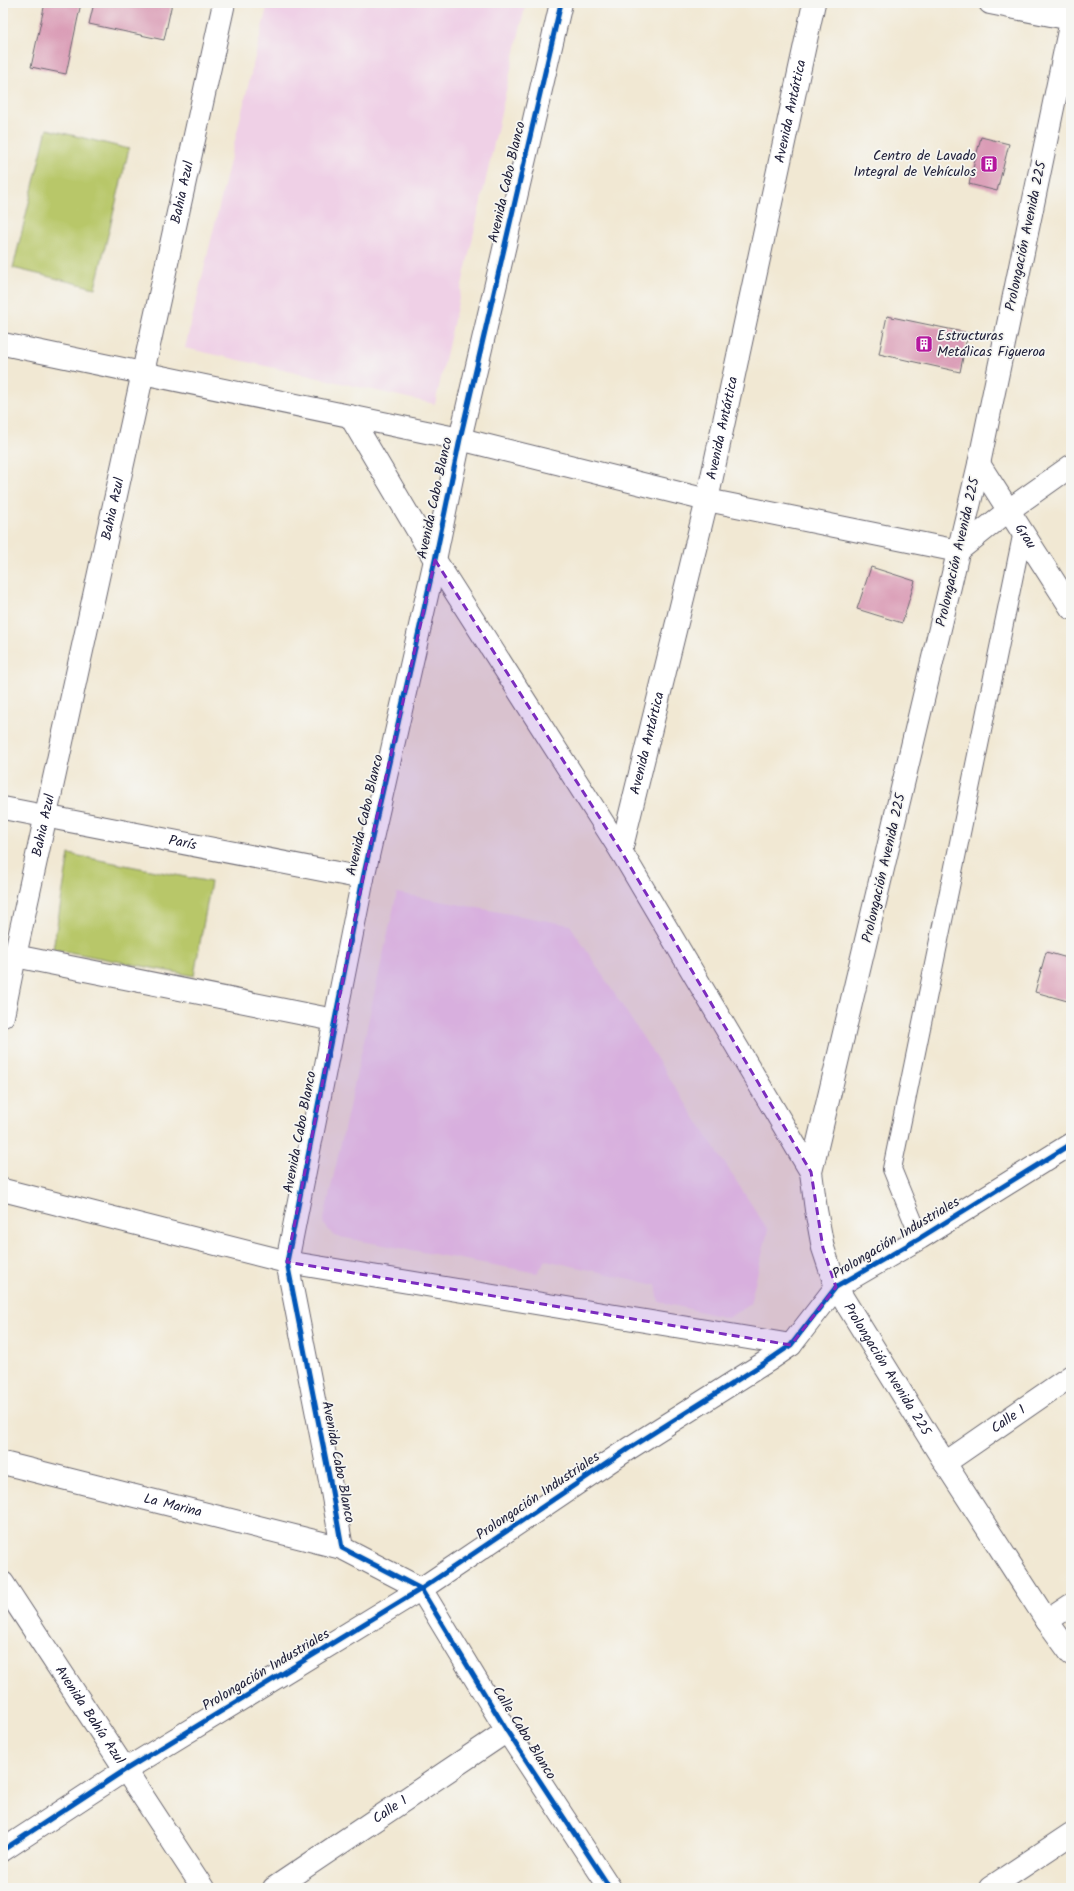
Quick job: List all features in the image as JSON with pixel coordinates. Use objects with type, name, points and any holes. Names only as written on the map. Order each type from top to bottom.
[{"type":"street","name":"Bahia Azul","points":[[3,1016],[45,816],[144,373],[224,3]]},
{"type":"street","name":"Avenida Cabo Blanco","points":[[342,1548],[287,1262],[363,878],[435,560],[460,439],[561,3]]},
{"type":"street","name":"Avenida Antártica","points":[[621,851],[707,500],[814,3]]},
{"type":"street","points":[[990,3],[1071,20]]},
{"type":"street","name":"Prolongación Avenida 225","points":[[1071,20],[979,464],[811,1172],[823,1248],[836,1287],[945,1463],[1047,1621],[1071,1654]]},
{"type":"street","points":[[3,344],[460,439],[707,500],[958,551],[1009,510],[1071,466]]},
{"type":"street","points":[[350,416],[435,560],[621,851],[811,1172]]},
{"type":"street","name":"Grau","points":[[979,464],[1071,608]]},
{"type":"street","name":"París","points":[[3,808],[363,878]]},
{"type":"street","points":[[15,956],[334,1020]]},
{"type":"street","name":"Prolongación Industriales","points":[[3,1850],[125,1770],[421,1589],[628,1449],[791,1345],[836,1287],[920,1238],[1071,1144]]},
{"type":"street","points":[[3,1190],[287,1262],[791,1345]]},
{"type":"street","name":"Calle 1","points":[[945,1463],[1071,1376]]},
{"type":"street","name":"La Marina","points":[[3,1463],[342,1548]]},
{"type":"street","points":[[342,1548],[421,1589]]},
{"type":"street","name":"Avenida Bahía Azul","points":[[3,1582],[202,1888]]},
{"type":"street","name":"Calle Cabo Blanco","points":[[421,1589],[507,1731],[610,1888]]},
{"type":"street","points":[[1047,1621],[1071,1605]]},
{"type":"street","name":"Calle 1","points":[[274,1888],[507,1731]]},
{"type":"street","points":[[990,1888],[1071,1834]]},
{"type":"lane","points":[[920,1238],[892,1169],[1023,531]]},
{"type":"highlighted area","points":[[435,560],[621,851],[811,1172],[823,1248],[836,1287],[791,1345],[287,1262],[363,878]]},
{"type":"shaded area","points":[[268,3],[526,3],[435,404],[185,348]]},
{"type":"shaded area","points":[[397,893],[570,925],[768,1230],[750,1304],[728,1318],[659,1302],[656,1285],[546,1260],[537,1273],[334,1236],[323,1223]]},
{"type":"green space","points":[[47,129],[129,149],[95,288],[13,268]]},
{"type":"green space","points":[[69,854],[211,882],[194,976],[53,949]]},
{"type":"building","points":[[45,3],[81,3],[66,74],[31,67]]},
{"type":"building","points":[[94,3],[172,3],[164,40],[89,24]]},
{"type":"building","name":"Centro de Lavado Integral de Vehículos","points":[[981,137],[1009,144],[997,191],[969,184]]},
{"type":"building","name":"Estructuras Metálicas Figueroa","points":[[887,316],[968,333],[960,372],[879,354]]},
{"type":"building","points":[[871,567],[915,581],[902,623],[857,609]]},
{"type":"building","points":[[1046,952],[1071,959],[1071,1002],[1035,992]]},
{"type":"cycle path","points":[[561,3],[460,439],[435,560],[363,878],[287,1262],[342,1548],[421,1589],[507,1731],[610,1888]]},
{"type":"cycle path","points":[[3,1850],[125,1770],[421,1589],[628,1449],[769,1360],[791,1345],[836,1287],[920,1238],[1071,1144]]},
{"type":"place","name":"Centro de Lavado Integral de Vehículos","points":[[989,164]]},
{"type":"place","name":"Estructuras Metálicas Figueroa","points":[[924,344]]}]
